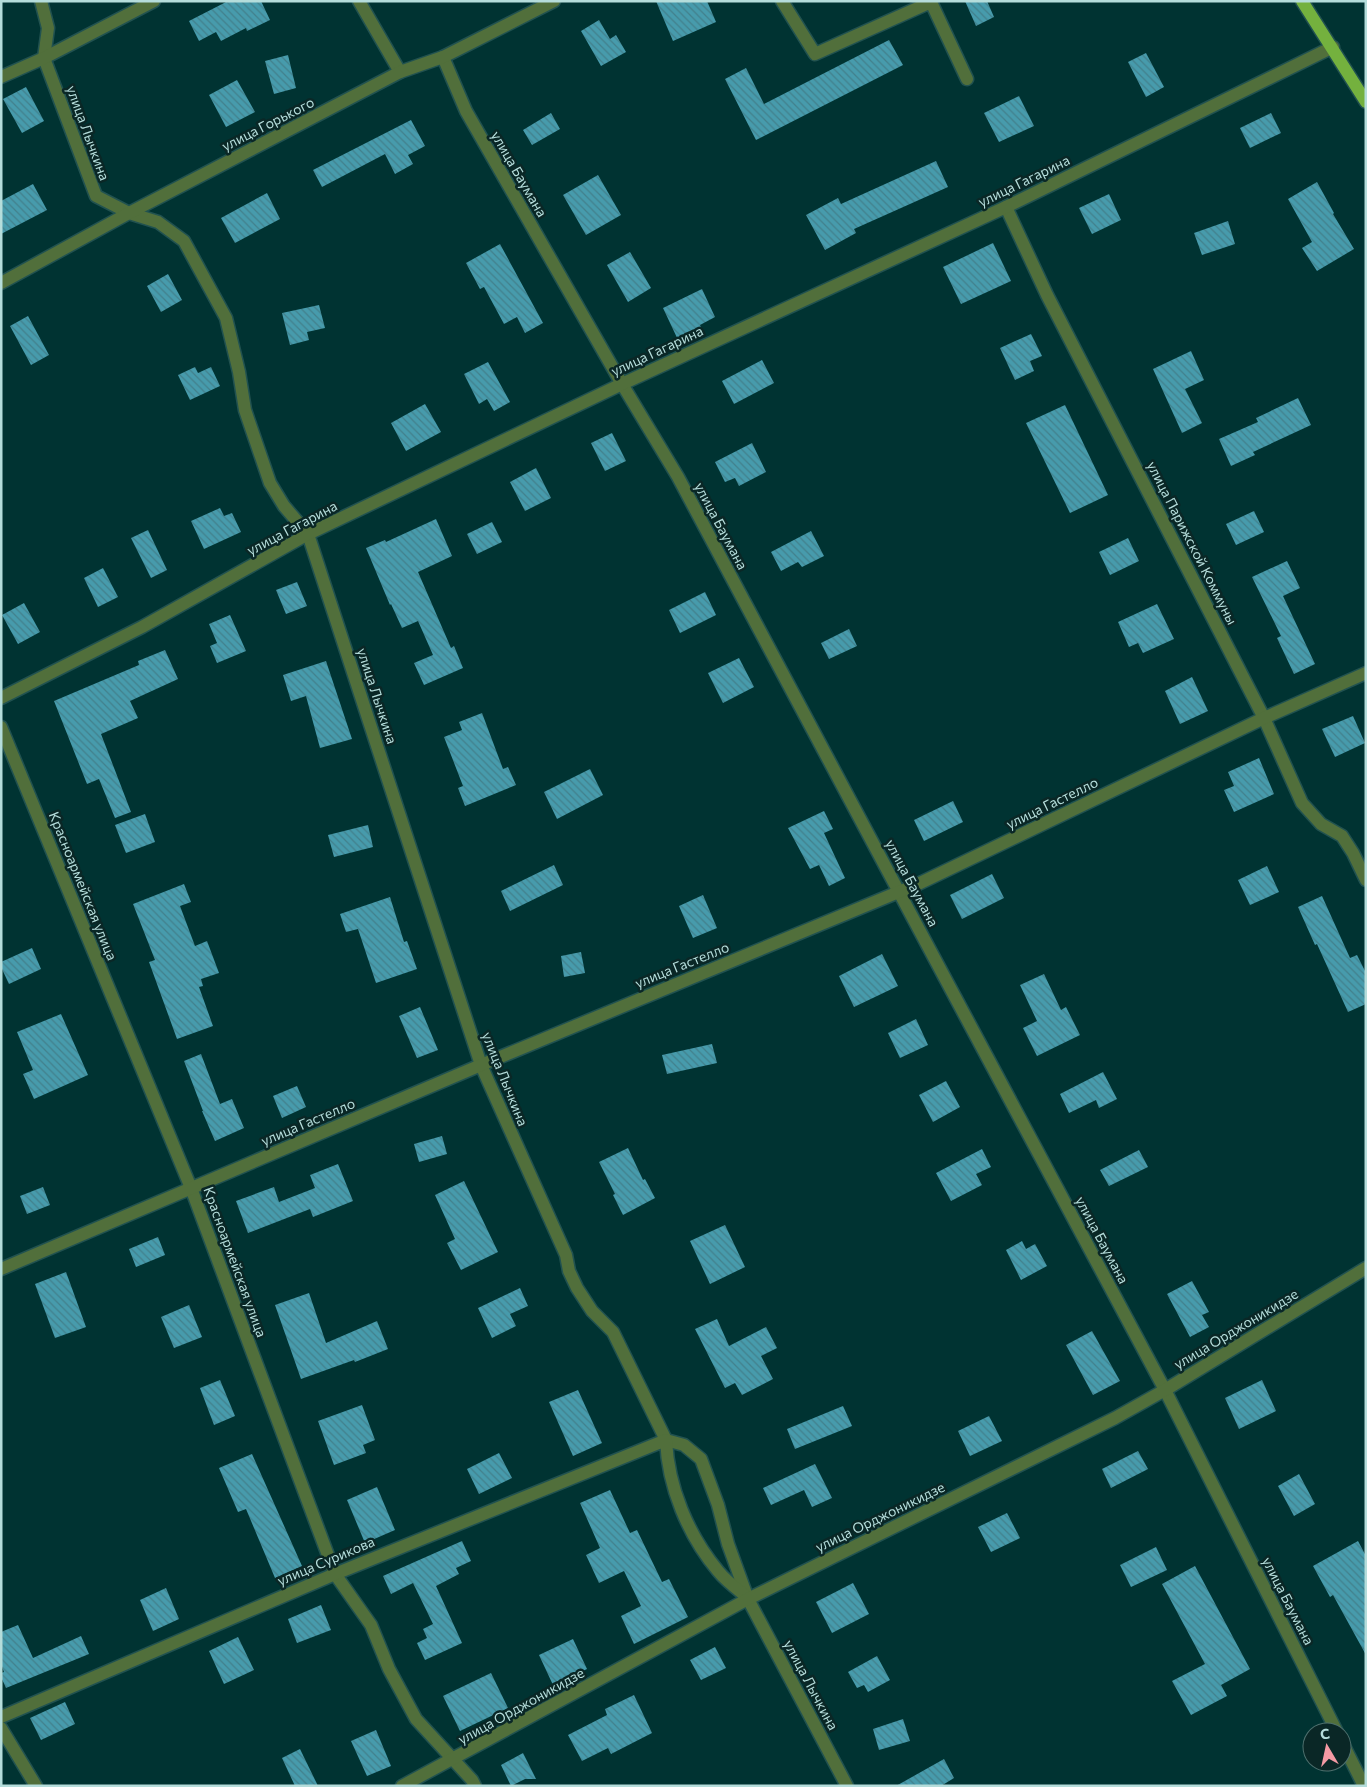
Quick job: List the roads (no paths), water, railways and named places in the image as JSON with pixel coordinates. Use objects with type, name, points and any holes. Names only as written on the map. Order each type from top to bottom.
[{"type":"main road","points":[[1302,1],[1333,47],[1366,102]]},
{"type":"street","name":"улица Лычкина","points":[[41,1],[48,28],[44,58],[96,196],[129,213],[158,222],[184,241],[226,318],[239,372],[245,410],[270,483],[284,506],[308,534],[481,1065],[566,1255],[569,1271],[577,1288],[592,1311],[613,1332],[666,1440],[667,1461],[673,1485],[692,1533],[704,1553],[720,1573],[748,1599]]},
{"type":"street","points":[[1,77],[44,58],[154,1]]},
{"type":"street","points":[[359,1],[400,72]]},
{"type":"street","name":"улица Горького","points":[[1,283],[129,213],[400,72],[443,57],[554,1]]},
{"type":"street","points":[[782,1],[815,54],[931,2],[967,79]]},
{"type":"street","name":"улица Гагарина","points":[[1,698],[142,627],[308,534],[622,384],[1006,207],[1333,47]]},
{"type":"street","name":"улица Баумана","points":[[443,57],[466,111],[622,384],[678,477],[1165,1390],[1332,1722]]},
{"type":"street","name":"улица Парижской Коммуны","points":[[1006,207],[1048,295],[1264,718],[1302,803],[1321,824],[1342,836],[1353,852],[1366,880]]},
{"type":"street","name":"улица Гастелло","points":[[1,1269],[481,1065],[899,892],[1264,718],[1366,673]]},
{"type":"street","name":"Красноармейская улица","points":[[1,727],[191,1188],[335,1574],[371,1625],[388,1669],[416,1719],[472,1780],[475,1786]]},
{"type":"street","name":"улица Орджоникидзе","points":[[402,1786],[748,1599],[1106,1422],[1165,1390],[1366,1268]]},
{"type":"street","name":"улица Лычкина","points":[[666,1440],[684,1445],[701,1459],[748,1599],[847,1786]]},
{"type":"street","name":"улица Сурикова","points":[[1,1717],[335,1574],[666,1440]]},
{"type":"street","points":[[1,1728],[36,1786]]},
{"type":"street","points":[[1352,1762],[1364,1786]]}]
